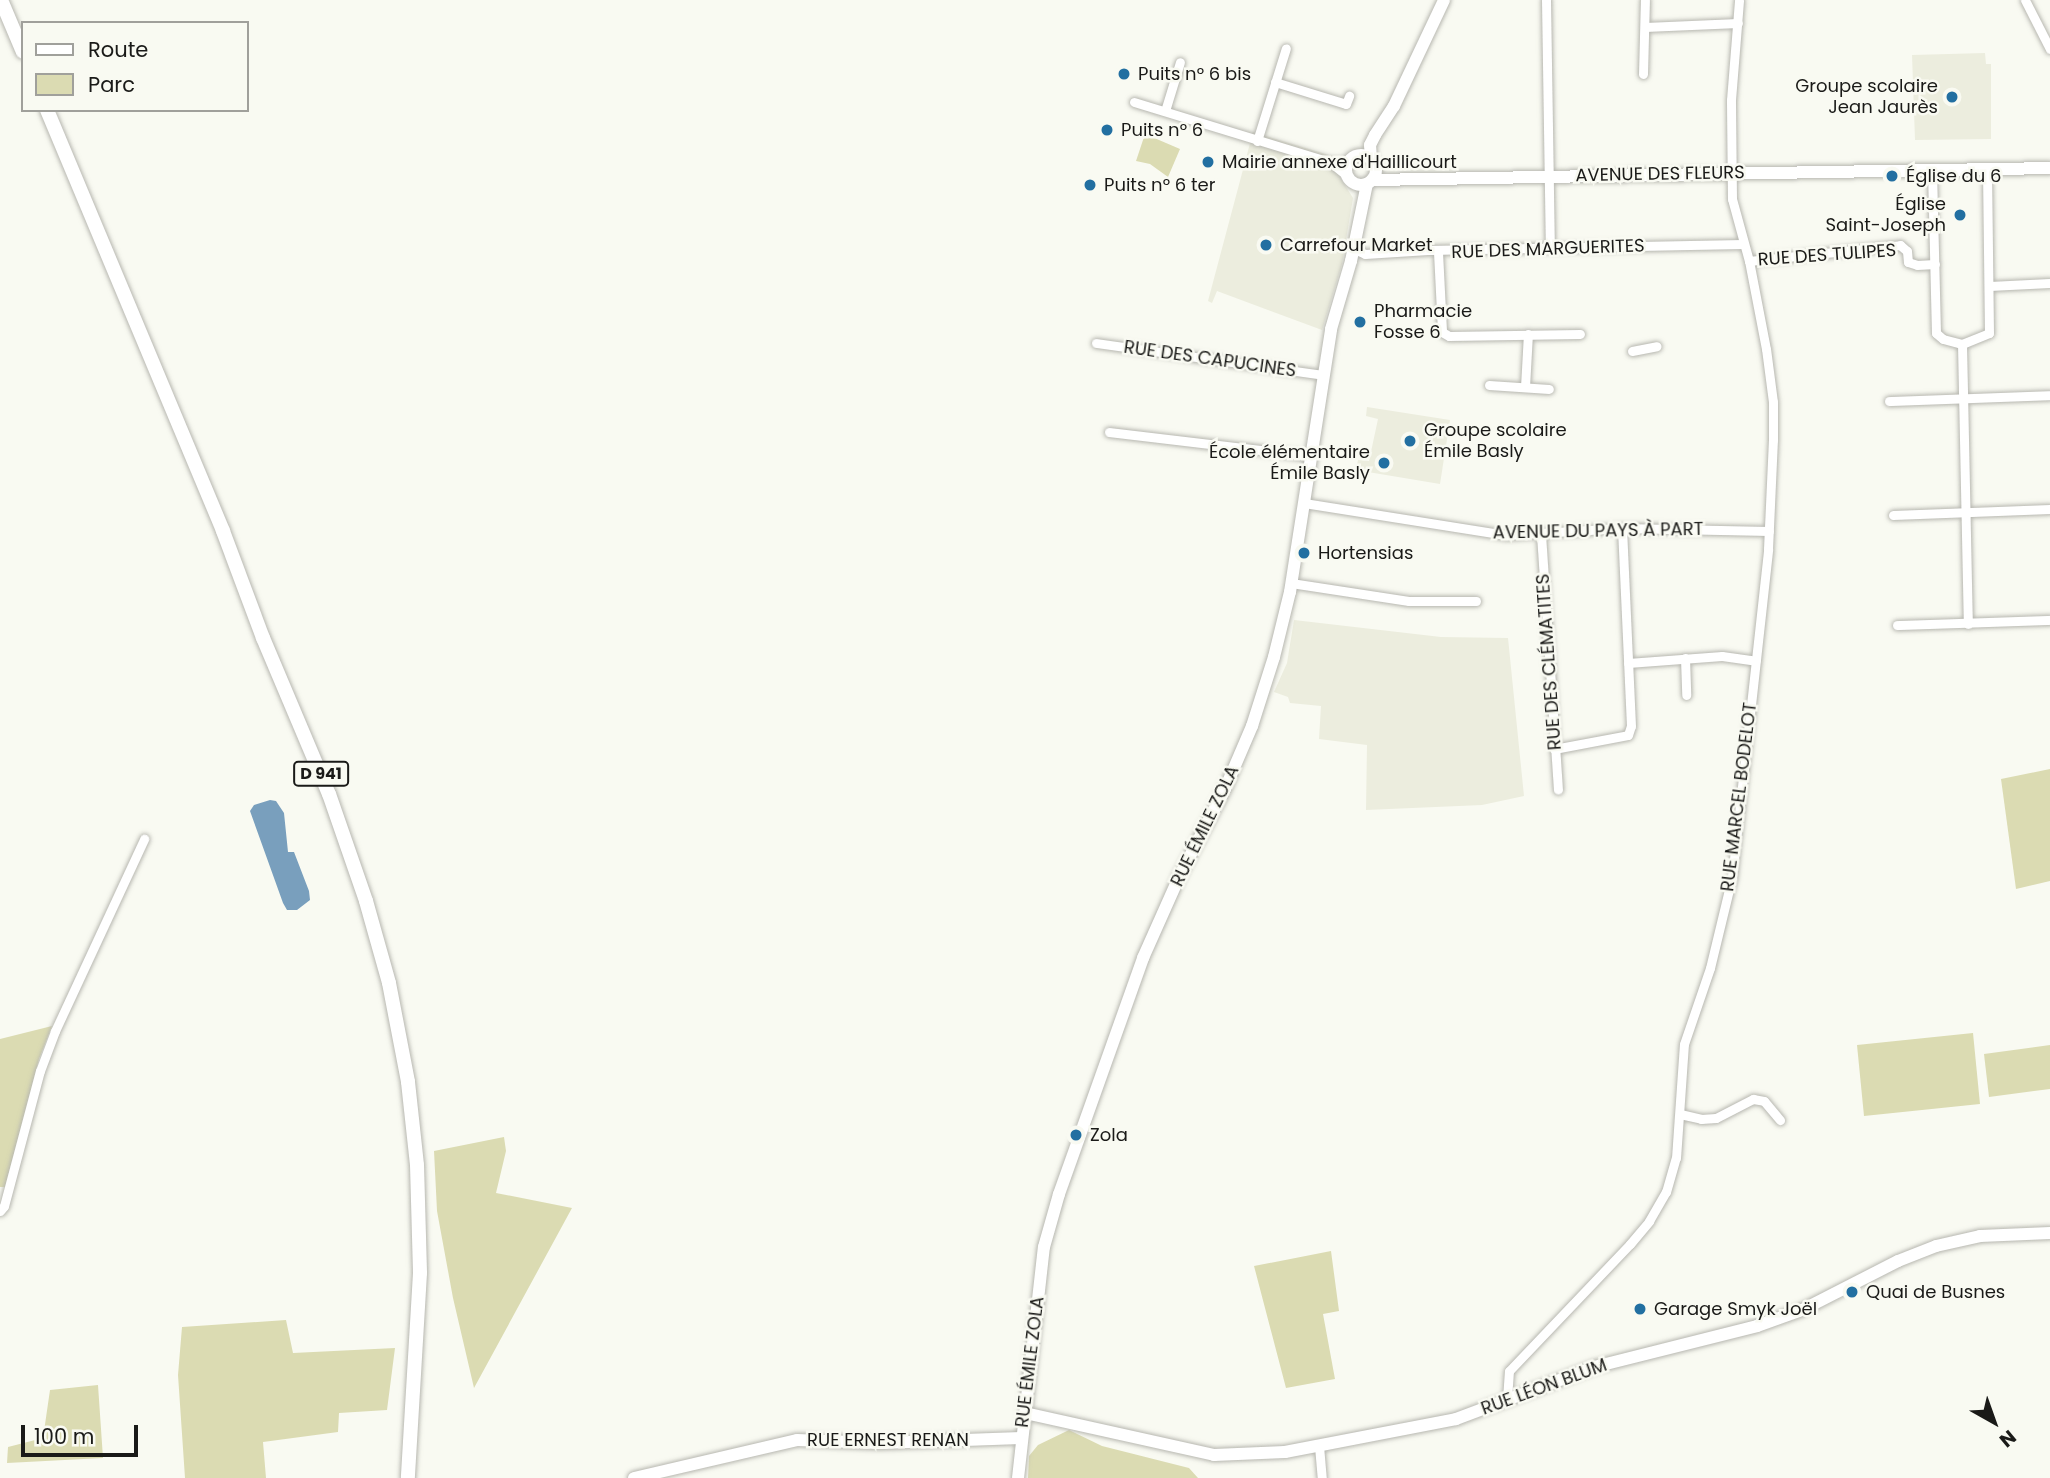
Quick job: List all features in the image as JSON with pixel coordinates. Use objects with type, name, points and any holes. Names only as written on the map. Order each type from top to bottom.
[{"type":"main road","points":[[1,0],[21,47]]},
{"type":"main road","name":"D 941","points":[[48,112],[223,531],[262,638],[329,794],[366,901],[389,983],[408,1082],[417,1165],[420,1273],[408,1478]]},
{"type":"street","points":[[1368,176],[1370,145],[1402,90],[1444,0]]},
{"type":"street","points":[[1546,0],[1550,248]]},
{"type":"street","points":[[1643,74],[1645,0]]},
{"type":"street","name":"RUE MARCEL BODELOT","points":[[1507,1399],[1509,1371],[1649,1222],[1666,1192],[1675,1164],[1684,1044],[1710,968],[1732,877],[1769,531],[1773,402],[1749,261],[1732,199],[1731,100],[1739,0]]},
{"type":"street","points":[[2025,0],[2050,49]]},
{"type":"street","points":[[1645,27],[1738,23]]},
{"type":"street","points":[[1258,141],[1286,48]]},
{"type":"street","points":[[1165,111],[1180,62]]},
{"type":"street","points":[[1275,82],[1346,104],[1349,96]]},
{"type":"street","points":[[1134,102],[1368,176]]},
{"type":"street","points":[[1330,162],[1352,159],[1367,136],[1385,118]]},
{"type":"street","points":[[1352,159],[1368,176]]},
{"type":"street","name":"AVENUE DES FLEURS","points":[[1352,159],[1368,176],[1549,176],[2050,168]]},
{"type":"street","points":[[1932,170],[1936,333],[1943,340],[1962,344],[1989,334],[1987,170]]},
{"type":"street","name":"RUE ÉMILE ZOLA","points":[[1018,1478],[1044,1247],[1059,1194],[1143,958],[1252,726],[1274,657],[1292,583],[1331,329],[1354,249],[1368,176]]},
{"type":"street","name":"RUE DES MARGUERITES","points":[[1354,249],[1365,254],[1743,244]]},
{"type":"street","name":"RUE DES TULIPES","points":[[1749,261],[1900,245],[1907,251],[1908,262],[1917,265],[1935,264]]},
{"type":"street","points":[[1438,252],[1442,332],[1449,336],[1580,334]]},
{"type":"street","points":[[1989,286],[2050,283]]},
{"type":"street","points":[[1525,387],[1528,334]]},
{"type":"street","name":"RUE DES CAPUCINES","points":[[1096,343],[1324,375]]},
{"type":"street","points":[[1962,344],[1968,624]]},
{"type":"street","points":[[1632,351],[1657,346]]},
{"type":"street","points":[[1489,386],[1549,389]]},
{"type":"street","points":[[1889,401],[2050,395]]},
{"type":"street","points":[[1109,432],[1311,457]]},
{"type":"street","name":"AVENUE DU PAYS À PART","points":[[1304,503],[1490,534],[1541,534],[1622,528],[1769,531]]},
{"type":"street","points":[[1893,515],[2050,509]]},
{"type":"street","points":[[1554,749],[1628,735],[1631,726],[1622,528]]},
{"type":"street","name":"RUE DES CLÉMATITES","points":[[1541,534],[1558,789]]},
{"type":"street","points":[[1292,583],[1409,601],[1476,601]]},
{"type":"street","points":[[1897,625],[2050,620]]},
{"type":"street","points":[[1628,663],[1722,656],[1756,662]]},
{"type":"street","points":[[1685,658],[1686,695]]},
{"type":"street","points":[[0,1211],[4,1206],[40,1071],[55,1031],[144,839]]},
{"type":"street","points":[[1680,1114],[1701,1119],[1716,1118],[1753,1099],[1764,1101],[1780,1120]]},
{"type":"street","name":"RUE LÉON BLUM","points":[[1025,1413],[1214,1455],[1258,1455],[1319,1446],[1456,1419],[1594,1367],[1786,1316],[1836,1294],[1898,1261],[1936,1246],[1980,1236],[2050,1233]]},
{"type":"street","name":"RUE ERNEST RENAN","points":[[634,1478],[797,1440],[880,1443],[1021,1438]]},
{"type":"street","points":[[1319,1446],[1322,1478]]},
{"type":"shaded area","name":"Groupe scolaire Jean Jaurès","points":[[1985,53],[1986,64],[1991,64],[1991,139],[1915,140],[1912,55]]},
{"type":"shaded area","points":[[1253,132],[1339,158],[1338,174],[1353,198],[1342,264],[1322,330],[1217,291],[1212,303],[1208,301]]},
{"type":"shaded area","name":"Groupe scolaire Émile Basly","points":[[1367,407],[1450,420],[1440,484],[1356,470],[1358,460],[1369,461],[1378,419],[1366,416]]},
{"type":"shaded area","points":[[1294,620],[1441,637],[1508,638],[1524,796],[1482,805],[1366,810],[1367,745],[1319,739],[1321,706],[1290,703],[1288,697],[1274,692],[1287,663]]},
{"type":"green space","points":[[1145,134],[1180,149],[1168,177],[1150,164],[1136,161]]},
{"type":"green space","points":[[2050,769],[2050,881],[2016,889],[2001,779]]},
{"type":"green space","points":[[52,1026],[39,1059],[5,1187],[0,1187],[0,1039]]},
{"type":"green space","points":[[1973,1033],[1980,1104],[1864,1116],[1857,1045]]},
{"type":"green space","points":[[2050,1045],[2050,1089],[1989,1097],[1984,1054]]},
{"type":"green space","points":[[504,1137],[506,1151],[496,1193],[572,1208],[474,1388],[453,1298],[437,1211],[434,1151]]},
{"type":"green space","points":[[1331,1251],[1339,1311],[1323,1314],[1335,1379],[1286,1388],[1254,1266]]},
{"type":"green space","points":[[286,1320],[293,1353],[395,1348],[387,1410],[339,1413],[338,1432],[263,1442],[266,1478],[185,1478],[178,1375],[182,1327]]},
{"type":"green space","points":[[98,1385],[103,1458],[7,1463],[8,1447],[43,1438],[50,1390]]},
{"type":"green space","points":[[1069,1430],[1102,1446],[1189,1468],[1198,1478],[1028,1478],[1029,1456],[1038,1445]]},
{"type":"water","points":[[276,801],[284,813],[288,852],[294,852],[309,891],[310,900],[297,910],[287,910],[283,903],[250,811],[254,805]]},
{"type":"place","name":"Puits n° 6 bis","points":[[1124,74]]},
{"type":"place","name":"Groupe scolaire Jean Jaurès","points":[[1952,97]]},
{"type":"place","name":"Puits n° 6","points":[[1107,130]]},
{"type":"place","name":"Mairie annexe d'Haillicourt","points":[[1208,162]]},
{"type":"place","name":"Église du 6","points":[[1892,176]]},
{"type":"place","name":"Puits n° 6 ter","points":[[1090,185]]},
{"type":"place","name":"Église Saint-Joseph","points":[[1960,215]]},
{"type":"place","name":"Carrefour Market","points":[[1266,245]]},
{"type":"place","name":"Pharmacie Fosse 6","points":[[1360,322]]},
{"type":"place","name":"Groupe scolaire Émile Basly","points":[[1410,441]]},
{"type":"place","name":"École élémentaire Émile Basly","points":[[1384,463]]},
{"type":"place","name":"Hortensias","points":[[1304,553]]},
{"type":"place","name":"Zola","points":[[1076,1135]]},
{"type":"place","name":"Quai de Busnes","points":[[1852,1292]]},
{"type":"place","name":"Garage Smyk Joël","points":[[1640,1309]]}]
